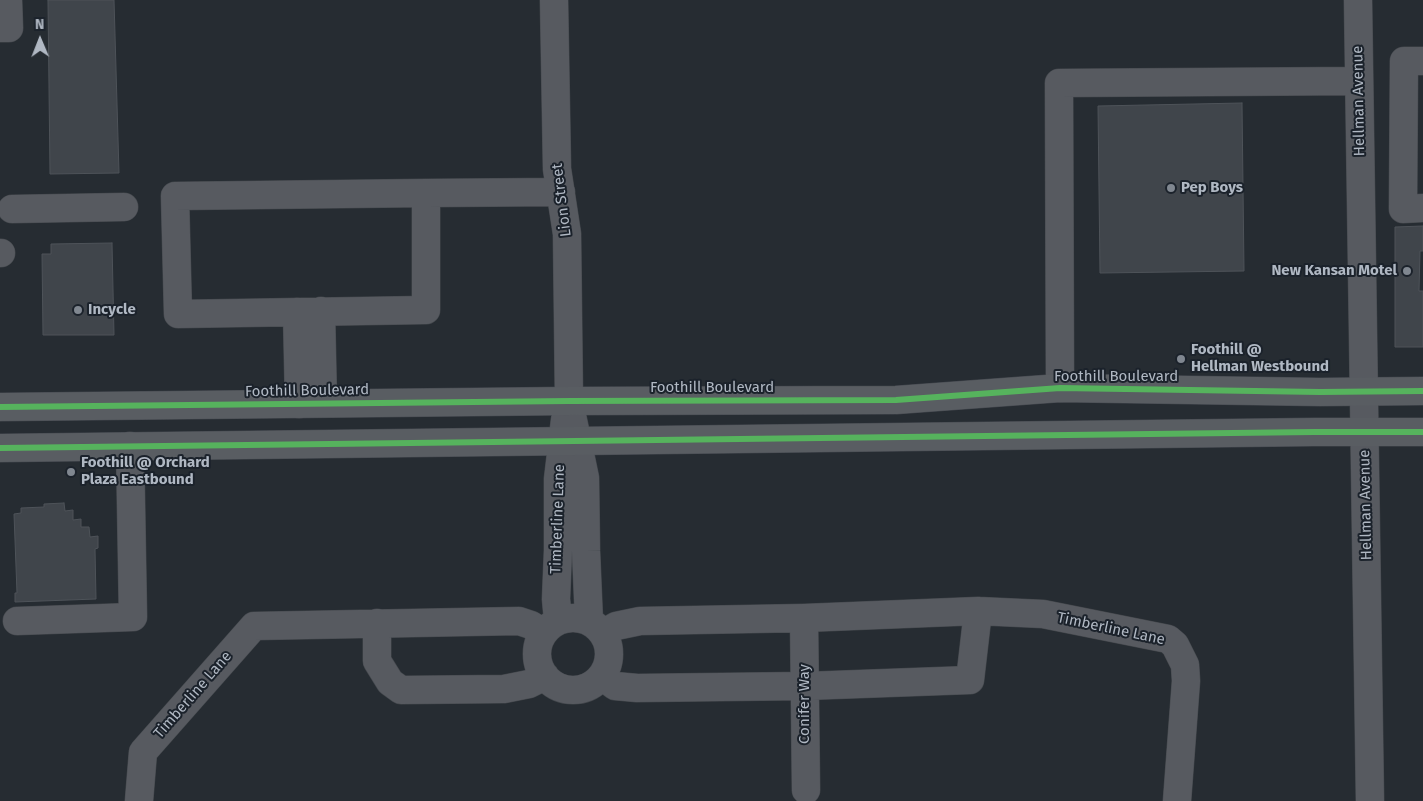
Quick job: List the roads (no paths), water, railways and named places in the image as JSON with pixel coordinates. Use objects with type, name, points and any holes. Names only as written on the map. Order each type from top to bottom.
[{"type":"main road","name":"Foothill Boulevard","points":[[0,407],[569,401],[896,400],[1060,388],[1423,391]]},
{"type":"main road","points":[[0,448],[1423,432]]},
{"type":"street","points":[[0,28],[9,28],[8,0]]},
{"type":"street","name":"Lion Street","points":[[554,0],[559,181],[567,234],[569,401]]},
{"type":"street","name":"Hellman Avenue","points":[[1358,0],[1370,801]]},
{"type":"street","points":[[1423,61],[1404,61],[1403,209],[1423,208]]},
{"type":"street","points":[[1060,388],[1059,83],[1359,81]]},
{"type":"street","points":[[426,194],[426,310],[178,314],[175,196],[426,194],[559,181]]},
{"type":"street","points":[[12,208],[124,207]]},
{"type":"street","points":[[309,312],[311,404]]},
{"type":"street","name":"Timberline Lane","points":[[139,801],[143,752],[254,626],[519,621],[531,625],[550,627],[556,599],[558,479],[569,442],[569,401]]},
{"type":"street","name":"Timberline Lane","points":[[569,442],[585,478],[586,551],[597,627],[616,626],[640,621],[978,612],[1042,614],[1168,639],[1175,645],[1185,665],[1186,681],[1177,801]]},
{"type":"street","points":[[17,621],[133,617],[130,446]]},
{"type":"street","points":[[602,676],[615,686],[637,688],[805,686],[970,680],[978,612]]},
{"type":"street","points":[[572,617],[585,619],[597,627],[609,646],[610,658],[602,676],[588,687],[576,690],[564,689],[553,684],[539,666],[537,655],[538,644],[550,627],[572,617]]},
{"type":"street","name":"Conifer Way","points":[[804,618],[806,790]]},
{"type":"street","points":[[377,624],[377,661],[390,682],[401,690],[504,689],[529,684],[545,676]]},
{"type":"place","name":"Pep Boys","points":[[1171,188]]},
{"type":"place","name":"New Kansan Motel","points":[[1407,271]]},
{"type":"place","name":"Incycle","points":[[78,310]]},
{"type":"place","name":"Foothill @ Hellman Westbound","points":[[1181,359]]},
{"type":"place","name":"Foothill @ Orchard Plaza Eastbound","points":[[71,472]]}]
